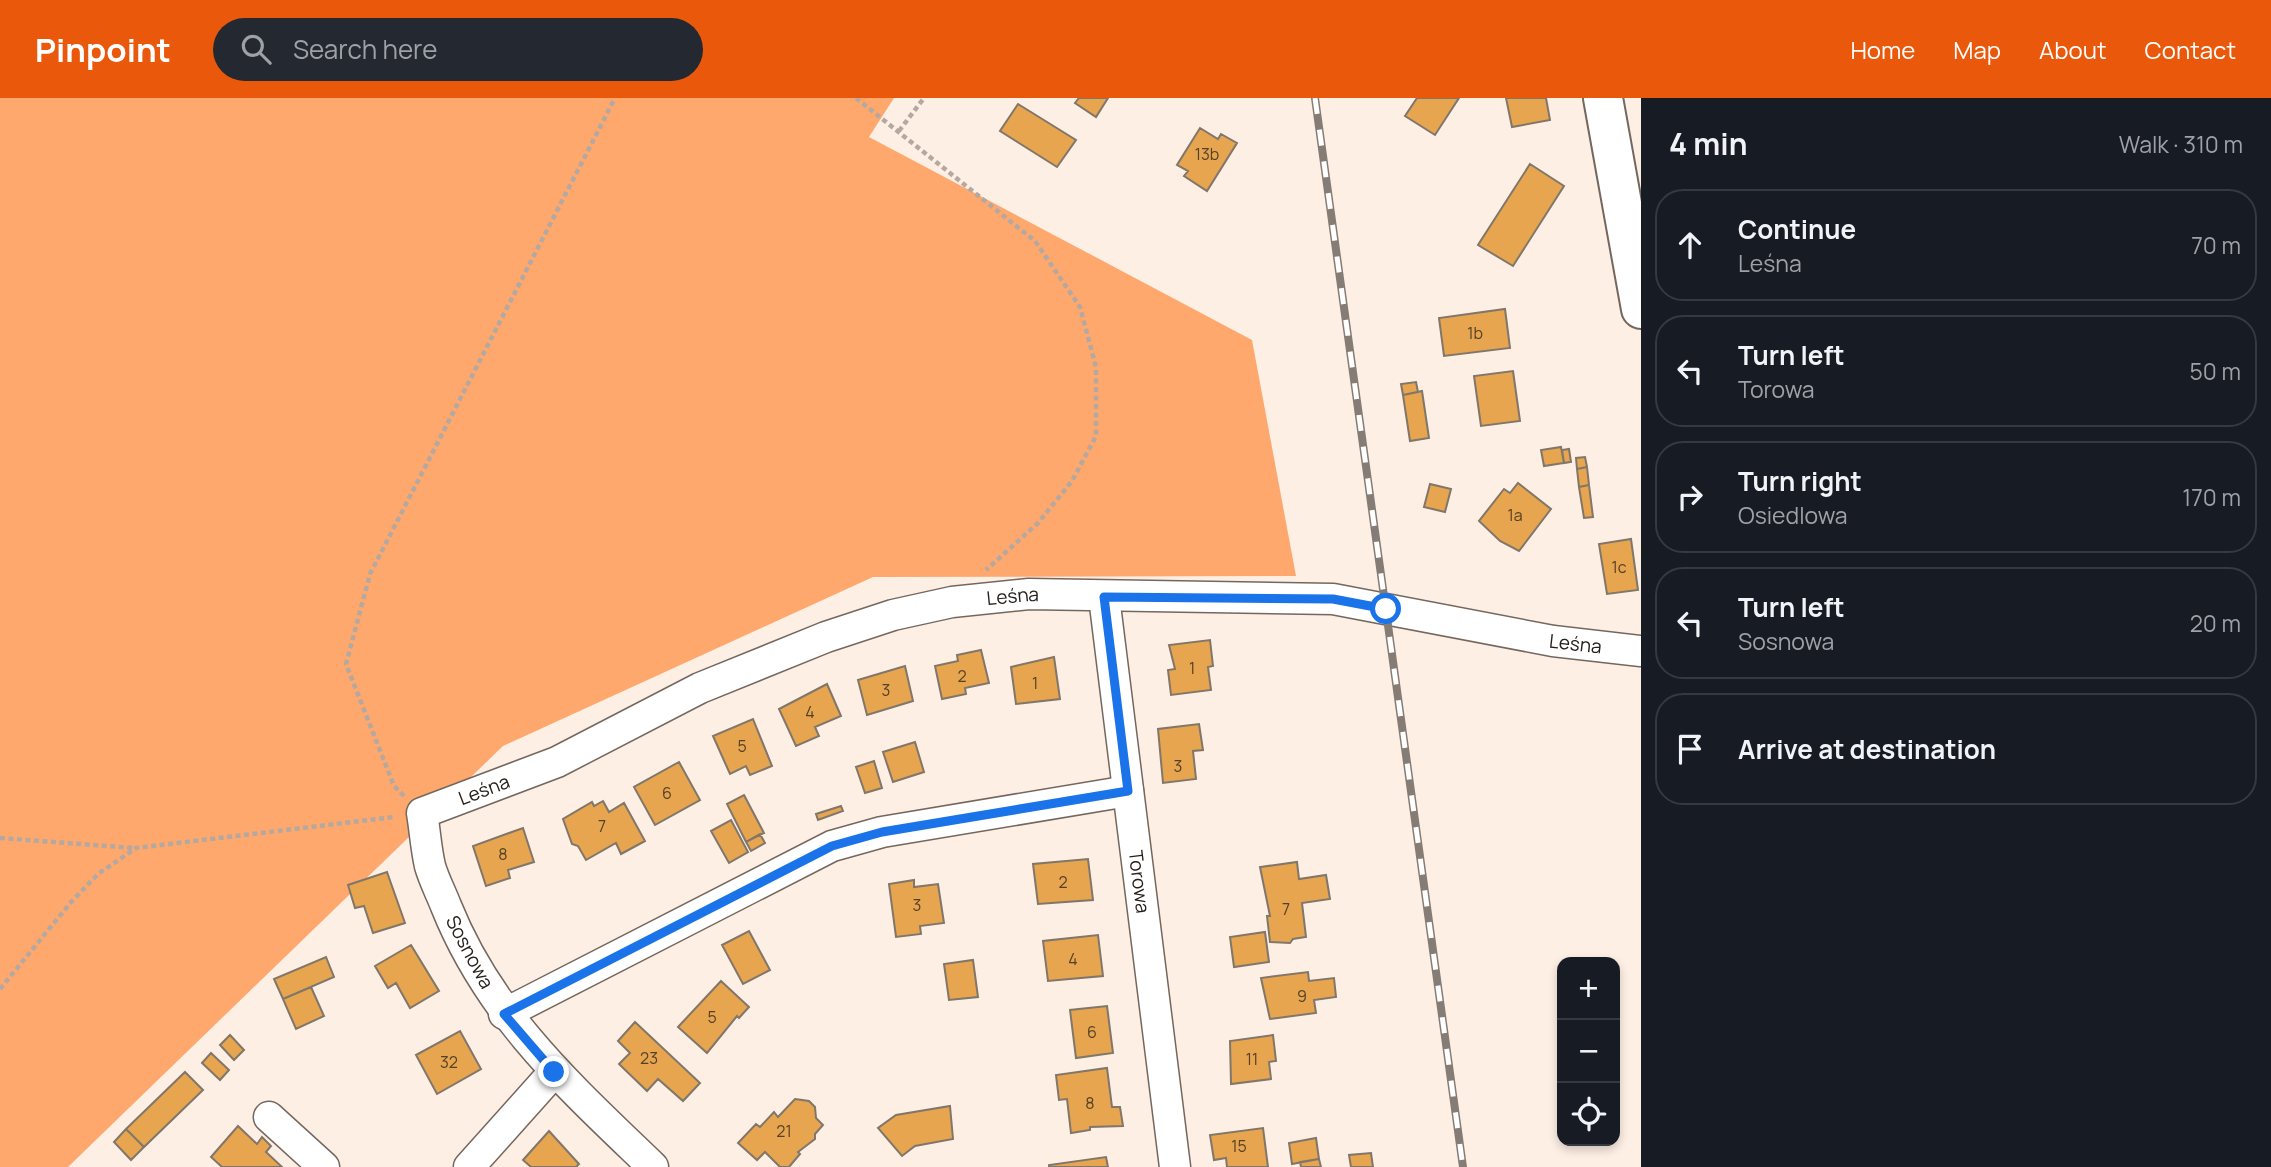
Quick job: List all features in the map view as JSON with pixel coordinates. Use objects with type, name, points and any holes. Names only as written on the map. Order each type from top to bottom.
[{"type":"street","points":[[1603,98],[1641,309]]},
{"type":"street","name":"Leśna","points":[[422,813],[557,762],[700,688],[826,637],[893,615],[952,602],[1029,594],[1333,599],[1553,641],[1641,651]]},
{"type":"street","name":"Torowa","points":[[1104,597],[1175,1167]]},
{"type":"street","points":[[504,1014],[832,846],[882,832],[1128,791]]},
{"type":"street","name":"Sosnowa","points":[[422,813],[430,867],[453,924],[477,972],[504,1014],[554,1072],[653,1167]]},
{"type":"street","points":[[469,1167],[554,1072]]},
{"type":"street","points":[[269,1117],[324,1167]]},
{"type":"path","points":[[422,813],[394,786],[346,664],[370,574],[615,98]]},
{"type":"path","points":[[856,98],[1035,241],[1080,307],[1096,367],[1096,436],[1073,481],[1038,523],[952,602]]},
{"type":"path","points":[[899,131],[924,98]]},
{"type":"path","points":[[0,838],[136,848],[422,813]]},
{"type":"path","points":[[0,989],[98,874],[136,848]]},
{"type":"shaded area","points":[[0,98],[894,98],[869,137],[1252,340],[1296,576],[873,577],[503,746],[68,1167],[0,1167]]},
{"type":"building","points":[[1079,98],[1108,98],[1096,117],[1075,103]]},
{"type":"building","points":[[1417,98],[1459,98],[1435,135],[1405,116]]},
{"type":"building","points":[[1506,98],[1546,98],[1550,120],[1512,127]]},
{"type":"building","points":[[1018,104],[1076,140],[1057,167],[1000,131]]},
{"type":"building","points":[[1200,128],[1218,139],[1221,134],[1237,143],[1207,191],[1184,176],[1188,171],[1177,165]]},
{"type":"building","points":[[1530,164],[1564,186],[1513,266],[1478,245]]},
{"type":"building","points":[[1505,309],[1510,348],[1444,356],[1439,318]]},
{"type":"building","points":[[1513,371],[1520,421],[1481,426],[1474,376]]},
{"type":"building","points":[[1416,382],[1418,392],[1403,395],[1401,384]]},
{"type":"building","points":[[1422,391],[1429,438],[1410,441],[1403,395]]},
{"type":"building","points":[[1561,447],[1564,463],[1544,466],[1541,450]]},
{"type":"building","points":[[1569,449],[1571,462],[1564,463],[1562,450]]},
{"type":"building","points":[[1585,457],[1587,467],[1577,469],[1576,458]]},
{"type":"building","points":[[1587,467],[1589,485],[1579,487],[1577,469]]},
{"type":"building","points":[[1518,483],[1551,509],[1519,551],[1500,541],[1479,521],[1504,489],[1510,493]]},
{"type":"building","points":[[1430,484],[1451,489],[1445,512],[1424,507]]},
{"type":"building","points":[[1589,485],[1593,517],[1584,518],[1579,487]]},
{"type":"building","points":[[1631,539],[1638,590],[1607,594],[1599,544]]},
{"type":"building","points":[[1210,640],[1213,666],[1208,667],[1211,690],[1171,695],[1168,670],[1175,669],[1169,645]]},
{"type":"building","points":[[981,650],[989,683],[965,688],[966,694],[942,699],[935,666],[958,661],[957,655]]},
{"type":"building","points":[[1054,657],[1060,699],[1016,704],[1011,667]]},
{"type":"building","points":[[905,666],[913,701],[867,715],[858,680]]},
{"type":"building","points":[[827,684],[841,716],[815,727],[819,736],[796,746],[779,709]]},
{"type":"building","points":[[753,719],[772,766],[750,775],[746,766],[730,774],[713,736]]},
{"type":"building","points":[[1199,724],[1203,750],[1193,751],[1196,779],[1163,783],[1158,729]]},
{"type":"building","points":[[915,742],[924,772],[893,782],[883,752]]},
{"type":"building","points":[[874,761],[882,788],[865,793],[856,767]]},
{"type":"building","points":[[679,762],[700,800],[655,825],[634,787]]},
{"type":"building","points":[[744,795],[764,833],[746,842],[727,804]]},
{"type":"building","points":[[603,801],[609,812],[624,803],[645,841],[621,854],[616,843],[586,860],[578,846],[572,844],[563,819],[592,802],[594,806]]},
{"type":"building","points":[[841,806],[843,811],[818,820],[816,814]]},
{"type":"building","points":[[731,820],[748,852],[729,863],[711,831]]},
{"type":"building","points":[[523,828],[534,862],[508,870],[510,878],[486,886],[473,846]]},
{"type":"building","points":[[760,834],[765,843],[751,851],[746,842]]},
{"type":"building","points":[[1088,859],[1093,900],[1038,904],[1033,864]]},
{"type":"building","points":[[1297,862],[1299,879],[1326,875],[1330,899],[1302,903],[1306,937],[1293,939],[1290,943],[1270,942],[1267,916],[1270,916],[1260,867]]},
{"type":"building","points":[[387,872],[405,923],[373,933],[364,906],[355,908],[348,885]]},
{"type":"building","points":[[914,880],[914,887],[938,884],[944,923],[920,926],[921,934],[896,937],[889,884]]},
{"type":"building","points":[[749,931],[770,970],[743,984],[722,945]]},
{"type":"building","points":[[1265,932],[1269,962],[1234,967],[1230,937]]},
{"type":"building","points":[[1098,935],[1103,976],[1048,981],[1043,941]]},
{"type":"building","points":[[411,945],[439,991],[410,1008],[396,983],[388,988],[375,966]]},
{"type":"building","points":[[326,957],[334,977],[283,999],[274,979]]},
{"type":"building","points":[[973,960],[978,997],[949,1000],[944,964]]},
{"type":"building","points":[[1308,972],[1309,981],[1334,978],[1336,997],[1314,1000],[1316,1013],[1270,1019],[1261,978]]},
{"type":"building","points":[[721,981],[749,1007],[739,1018],[737,1016],[707,1053],[678,1027]]},
{"type":"building","points":[[311,987],[324,1016],[296,1029],[283,999]]},
{"type":"building","points":[[1107,1006],[1113,1053],[1076,1058],[1070,1010]]},
{"type":"building","points":[[635,1022],[700,1083],[683,1101],[658,1079],[647,1091],[619,1064],[630,1053],[618,1041]]},
{"type":"building","points":[[460,1031],[481,1069],[437,1094],[416,1055]]},
{"type":"building","points":[[230,1035],[244,1050],[234,1060],[220,1045]]},
{"type":"building","points":[[1273,1035],[1276,1061],[1269,1062],[1271,1079],[1231,1084],[1230,1041]]},
{"type":"building","points":[[211,1053],[229,1070],[220,1080],[202,1063]]},
{"type":"building","points":[[1107,1068],[1112,1107],[1120,1107],[1123,1126],[1090,1127],[1090,1130],[1071,1133],[1067,1099],[1059,1100],[1056,1075]]},
{"type":"building","points":[[185,1072],[203,1090],[144,1147],[126,1129]]},
{"type":"building","points":[[795,1099],[809,1101],[815,1107],[816,1118],[823,1125],[815,1134],[815,1139],[798,1152],[800,1154],[789,1167],[780,1167],[765,1152],[757,1160],[738,1143],[756,1124],[760,1127],[774,1112],[778,1117]]},
{"type":"building","points":[[950,1106],[953,1139],[915,1146],[902,1156],[878,1128],[896,1115]]},
{"type":"building","points":[[238,1126],[257,1144],[262,1137],[271,1146],[266,1152],[282,1167],[222,1167],[211,1157]]},
{"type":"building","points":[[1263,1128],[1268,1167],[1227,1167],[1226,1158],[1214,1160],[1210,1135]]},
{"type":"building","points":[[126,1129],[144,1147],[131,1160],[114,1142]]},
{"type":"building","points":[[549,1131],[579,1164],[576,1167],[531,1167],[523,1160]]},
{"type":"building","points":[[1316,1138],[1319,1159],[1292,1164],[1289,1143]]},
{"type":"building","points":[[1371,1153],[1373,1167],[1351,1167],[1349,1155]]},
{"type":"building","points":[[1106,1157],[1108,1167],[1049,1167],[1049,1165]]},
{"type":"building","points":[[1319,1159],[1321,1167],[1301,1167],[1300,1162]]},
{"type":"railway","points":[[1315,98],[1463,1167]]},
{"type":"route","points":[[554,1072],[504,1014],[747,887],[832,846],[882,832],[1128,791],[1104,597],[1333,599],[1386,609]]}]
